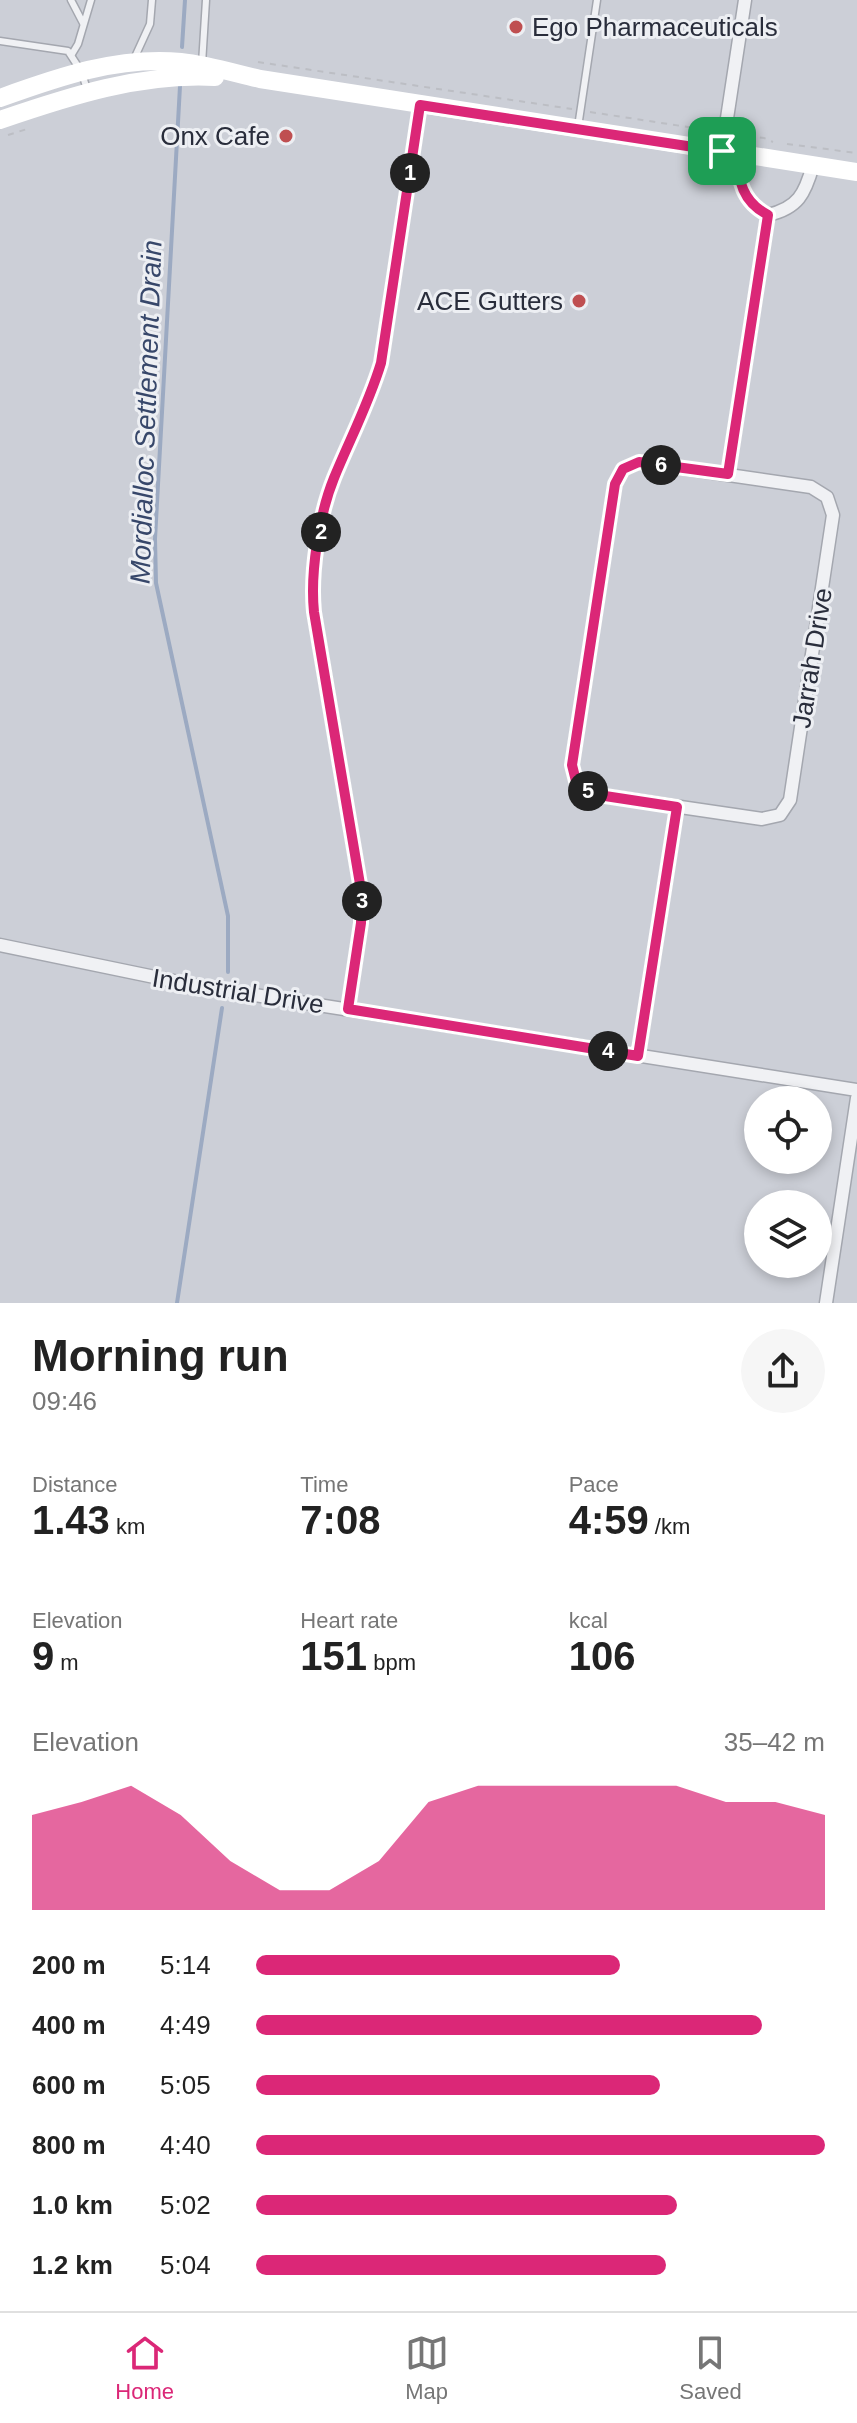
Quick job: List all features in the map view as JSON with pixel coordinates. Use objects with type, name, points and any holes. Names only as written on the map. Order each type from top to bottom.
[{"type":"street","points":[[745,0],[730,152],[742,190],[756,209],[768,215],[791,207],[806,188],[813,165]]},
{"type":"street","points":[[0,98],[81,71],[133,62],[166,61],[202,71],[857,172]]},
{"type":"street","points":[[2,128],[88,93],[202,71]]},
{"type":"street","points":[[348,1009],[362,914],[361,890],[314,612],[313,581],[329,494],[381,363],[420,105]]},
{"type":"street","points":[[728,474],[768,215]]},
{"type":"street","name":"Jarrah Drive","points":[[639,462],[728,474],[811,487],[827,497],[833,515],[790,800],[780,815],[762,819],[592,794],[576,781],[572,765],[615,484],[623,469],[639,462]]},
{"type":"street","points":[[638,1056],[677,807]]},
{"type":"street","name":"Industrial Drive","points":[[0,945],[198,986],[857,1090]]},
{"type":"street","points":[[826,1303],[857,1098]]},
{"type":"lane","points":[[71,0],[83,23]]},
{"type":"lane","points":[[72,54],[91,0]]},
{"type":"lane","points":[[133,62],[150,24],[152,0]]},
{"type":"lane","points":[[202,71],[206,0]]},
{"type":"lane","points":[[578,129],[597,0]]},
{"type":"lane","points":[[0,41],[60,49],[72,54],[88,93]]},
{"type":"path","points":[[2,128],[27,129]]},
{"type":"shaded area","points":[[0,0],[857,0],[857,1303],[0,1303]]},
{"type":"waterway","name":"Mordialloc Settlement Drain","points":[[182,47],[185,0]]},
{"type":"waterway","name":"Mordialloc Settlement Drain","points":[[180,86],[155,539],[156,583],[228,916],[228,972]]},
{"type":"waterway","name":"Mordialloc Settlement Drain","points":[[177,1303],[222,1008]]},
{"type":"place","name":"Ego Pharmaceuticals","points":[[516,27]]},
{"type":"place","name":"Onx Cafe","points":[[286,136]]},
{"type":"place","name":"ACE Gutters","points":[[579,301]]},
{"type":"route","points":[[420,105],[722,151],[739,154],[742,190],[756,209],[768,215],[728,474],[639,462],[623,469],[615,484],[572,765],[576,781],[592,794],[677,807],[638,1056],[348,1009],[361,923],[361,890],[314,612],[313,581],[329,494],[381,363],[420,105]]}]
